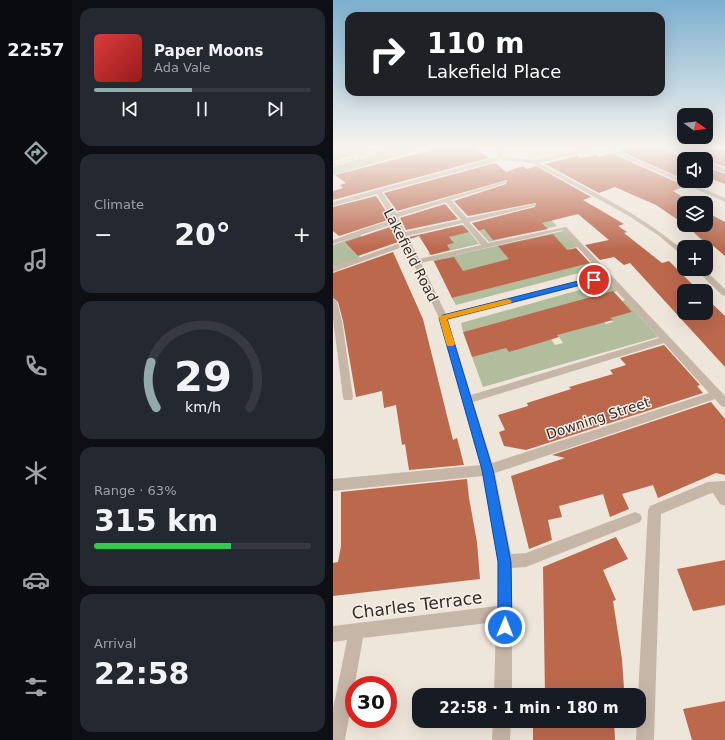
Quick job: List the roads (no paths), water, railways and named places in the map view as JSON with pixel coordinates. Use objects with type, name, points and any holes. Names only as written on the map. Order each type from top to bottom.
[{"type":"street","points":[[333,204],[413,182]]},
{"type":"street","points":[[333,242],[447,199],[504,182]]},
{"type":"street","points":[[570,182],[631,215],[660,234],[677,249]]},
{"type":"street","points":[[683,182],[725,200]]},
{"type":"street","name":"Lakefield Road","points":[[378,191],[395,219],[443,318],[488,470],[505,562],[503,688]]},
{"type":"street","points":[[447,199],[486,246]]},
{"type":"street","points":[[333,270],[405,239],[465,221],[533,205]]},
{"type":"street","points":[[416,262],[565,228],[725,403]]},
{"type":"street","points":[[443,318],[609,276]]},
{"type":"street","points":[[707,276],[725,293]]},
{"type":"street","points":[[333,302],[338,321],[348,397]]},
{"type":"street","points":[[467,400],[665,339]]},
{"type":"street","name":"Downing Street","points":[[333,485],[488,470],[717,394]]},
{"type":"street","points":[[645,740],[655,510],[708,488],[721,487],[725,500]]},
{"type":"street","points":[[505,562],[526,560],[635,518]]},
{"type":"street","name":"Charles Terrace","points":[[333,634],[505,614]]},
{"type":"street","points":[[336,740],[356,632]]},
{"type":"street","points":[[501,740],[502,728]]}]
